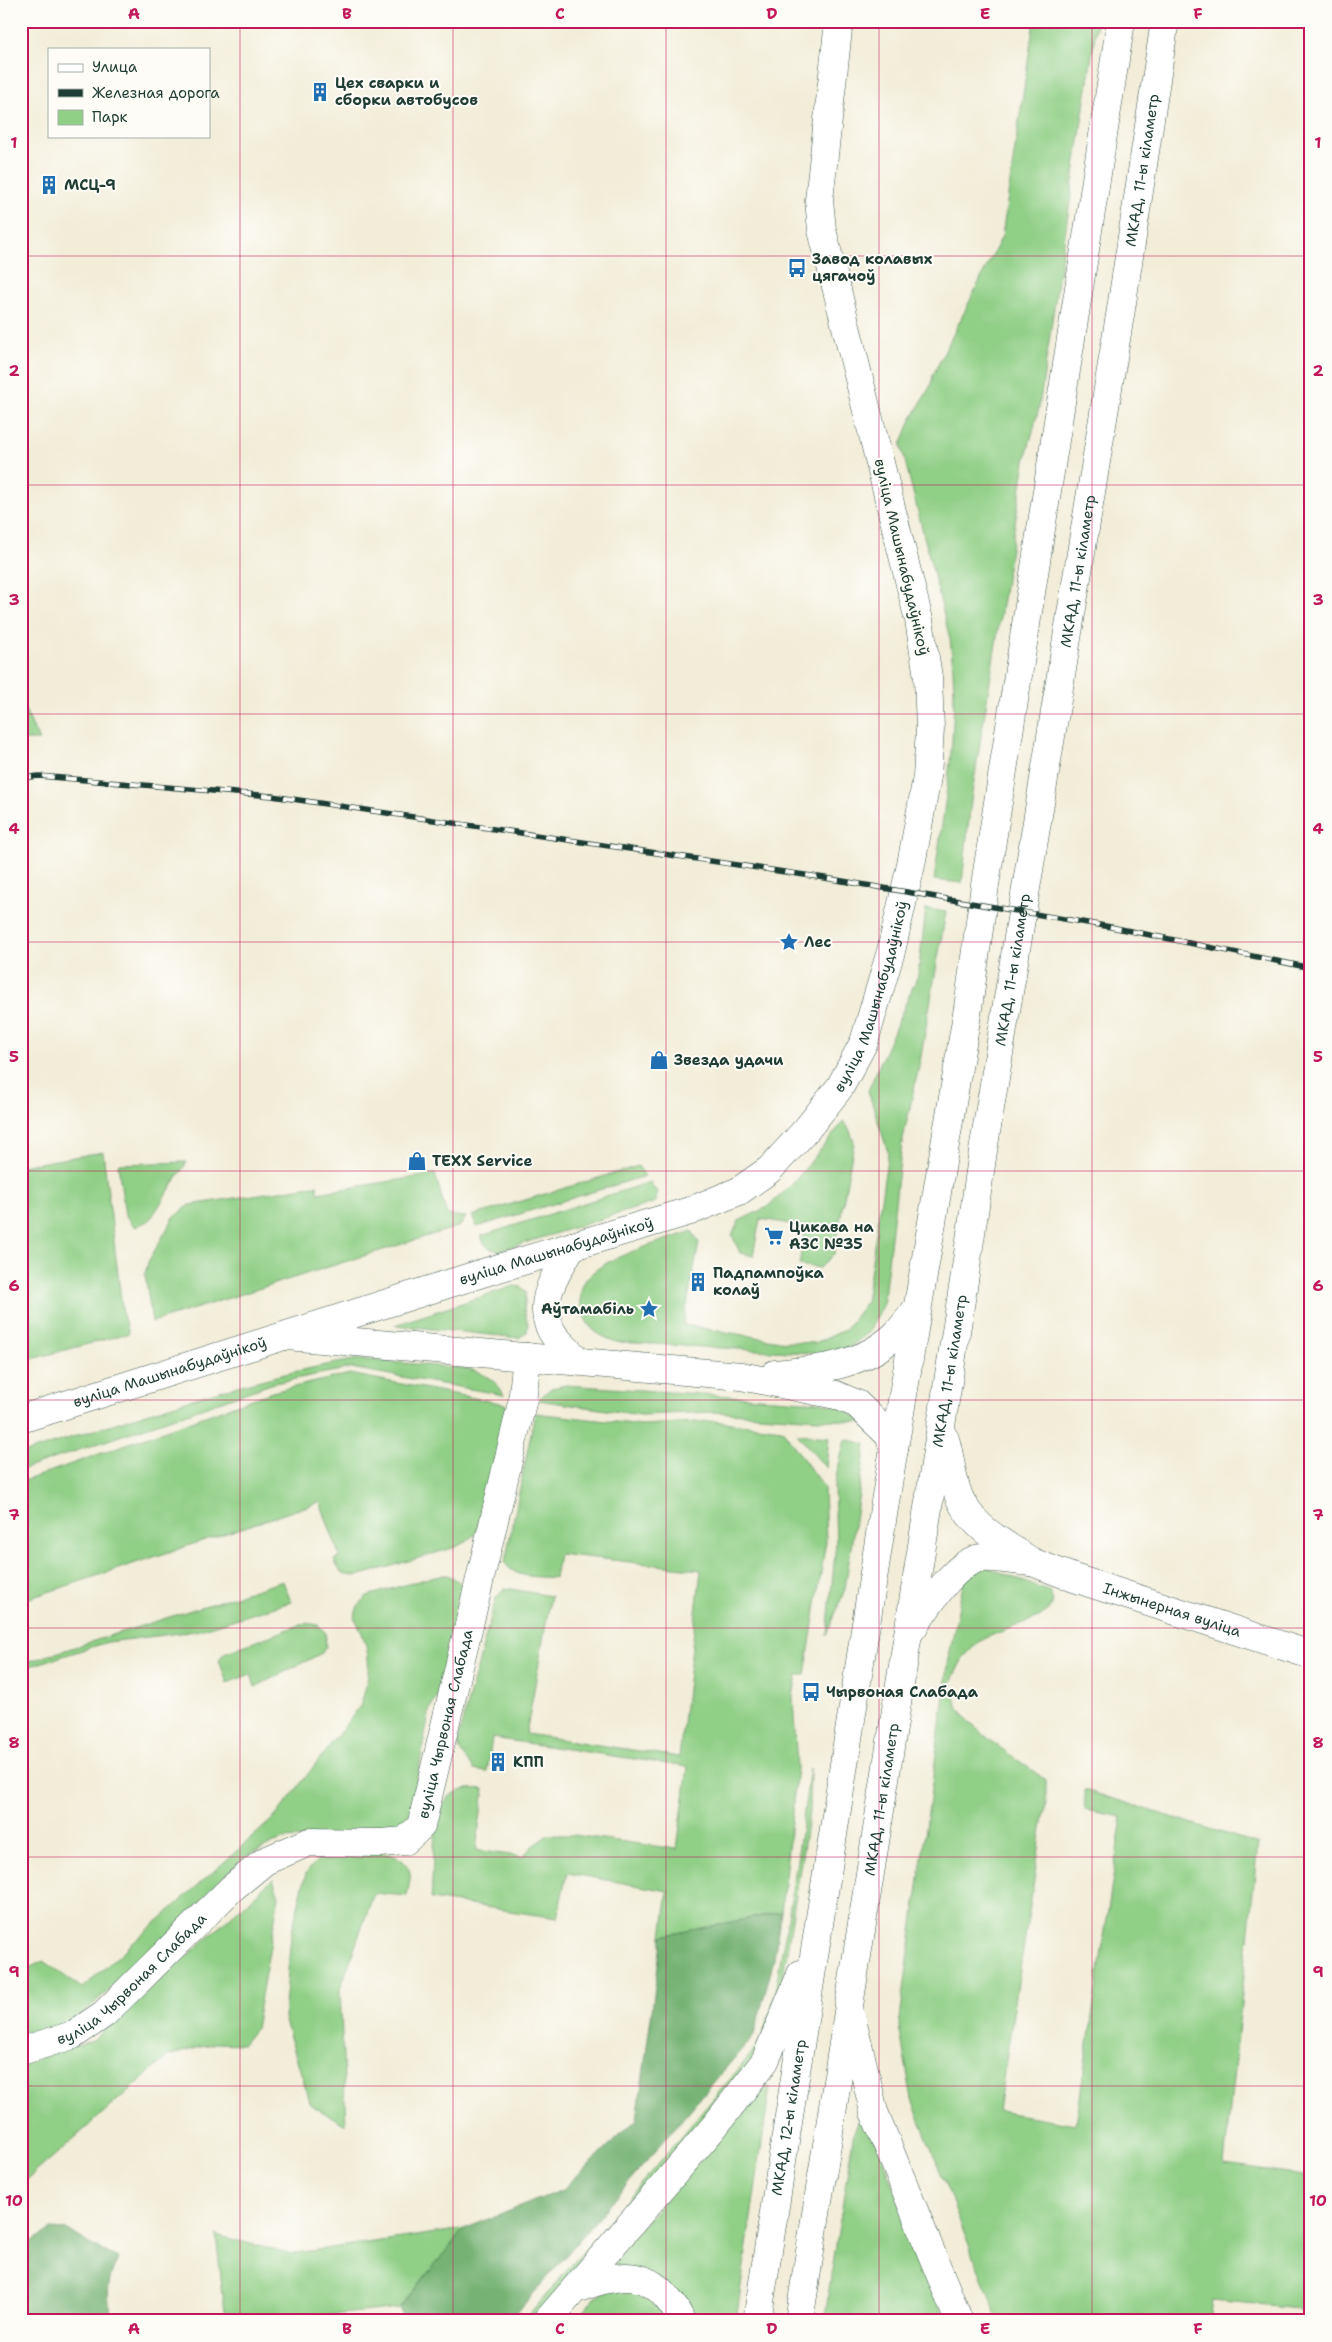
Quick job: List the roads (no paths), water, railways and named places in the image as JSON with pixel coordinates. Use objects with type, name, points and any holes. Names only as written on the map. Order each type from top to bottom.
[{"type":"main road","name":"вуліца Машынабудаўнікоў","points":[[21,1419],[480,1274],[653,1223],[739,1191],[769,1170],[806,1130],[840,1087],[864,1042],[891,951],[911,865],[927,777],[930,729],[925,652],[919,620],[883,468],[822,230],[819,200],[839,21]]},
{"type":"main road","points":[[546,2321],[714,2127],[765,2061],[820,1923],[916,1310],[968,1008],[985,885],[1121,21]]},
{"type":"main road","name":"МКАД, 11-ы кіламетр","points":[[849,2005],[994,1083],[1121,309],[1165,21]]},
{"type":"main road","points":[[572,1246],[548,1291],[546,1312],[555,1337],[578,1361]]},
{"type":"main road","points":[[742,1376],[812,1371],[839,1366],[866,1356],[894,1336],[916,1310]]},
{"type":"main road","points":[[287,1336],[742,1376],[836,1395],[857,1404],[889,1435],[894,1449]]},
{"type":"main road","name":"вуліца Чырвоная Слабада","points":[[21,2051],[73,2035],[104,2014],[232,1888],[264,1861],[309,1842],[381,1843],[405,1841],[421,1826],[522,1403],[527,1357]]},
{"type":"main road","points":[[941,1425],[962,1505],[974,1521],[1032,1562]]},
{"type":"main road","points":[[908,1633],[940,1590],[961,1568],[977,1559],[1032,1562]]},
{"type":"main road","name":"Інжынерная вуліца","points":[[1032,1562],[1074,1578],[1311,1655]]},
{"type":"main road","name":"МКАД, 12-ы кіламетр","points":[[757,2321],[820,1923]]},
{"type":"main road","points":[[799,2321],[849,2005]]},
{"type":"main road","points":[[849,2005],[874,2112],[959,2321]]},
{"type":"main road","points":[[575,2289],[604,2280],[630,2276],[637,2278],[650,2282],[664,2293],[679,2314],[681,2321]]},
{"type":"railway","points":[[21,778],[39,776],[272,796],[825,878],[1111,927],[1311,968]]},
{"type":"place","name":"Цех сварки и сборки автобусов","points":[[320,92]]},
{"type":"place","name":"МСЦ-9","points":[[49,185]]},
{"type":"place","name":"Завод колавых цягачоў","points":[[797,268]]},
{"type":"place","name":"Лес","points":[[789,942]]},
{"type":"place","name":"Звезда удачи","points":[[659,1060]]},
{"type":"place","name":"TEXX Service","points":[[417,1161]]},
{"type":"place","name":"Цикава на АЗС №35","points":[[774,1236]]},
{"type":"place","name":"Падпампоўка колаў","points":[[698,1282]]},
{"type":"place","name":"Аўтамабіль","points":[[649,1309]]},
{"type":"place","name":"Чырвоная Слабада","points":[[811,1692]]},
{"type":"place","name":"КПП","points":[[498,1762]]}]
